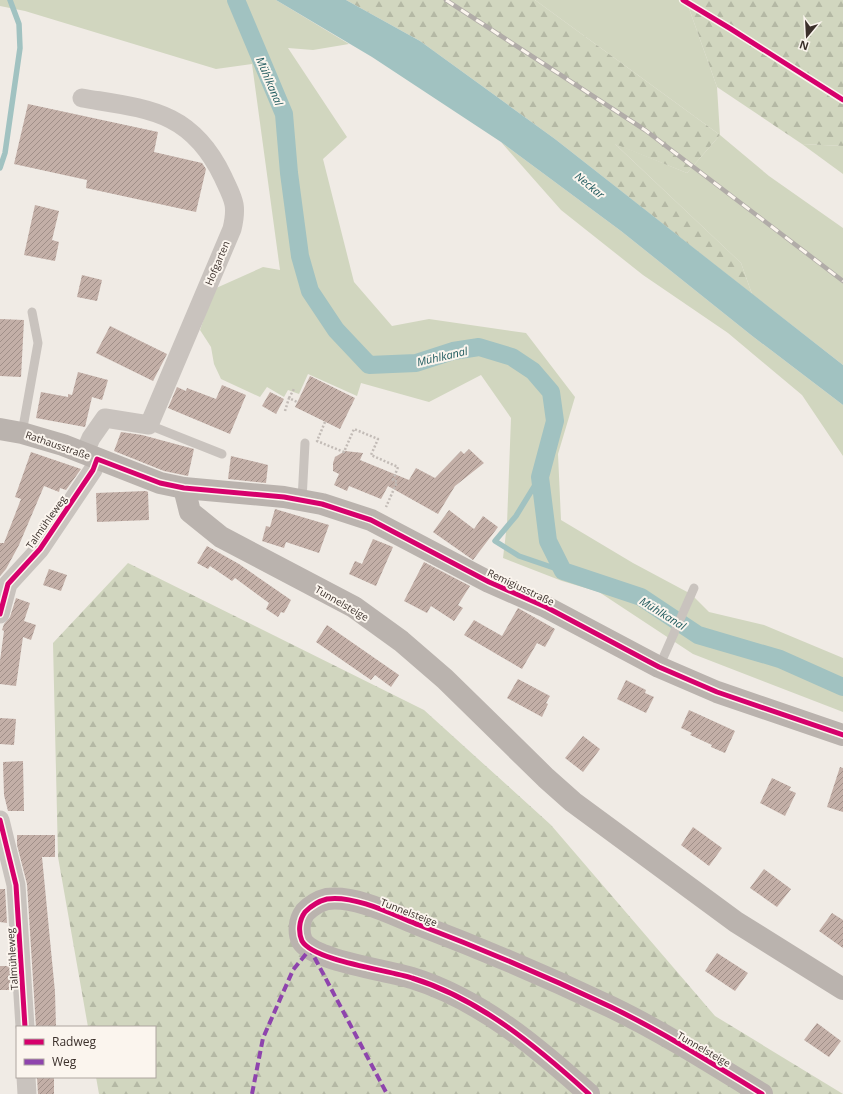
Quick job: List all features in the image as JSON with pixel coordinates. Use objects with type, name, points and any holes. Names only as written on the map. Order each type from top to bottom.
[{"type":"street","name":"Hofgarten","points":[[82,98],[148,110],[172,118],[190,131],[204,147],[220,171],[232,197],[236,212],[232,229],[149,425]]},
{"type":"street","points":[[90,457],[91,438],[105,418],[149,425]]},
{"type":"street","name":"Rathausstraße","points":[[12,431],[63,445],[90,457],[160,483],[184,488]]},
{"type":"street","name":"Talmühleweg","points":[[0,614],[8,584],[40,549],[93,470],[90,457]]},
{"type":"street","name":"Remigiusstraße","points":[[184,488],[284,496],[322,504],[378,524],[489,582],[546,608],[659,667],[717,692],[843,735]]},
{"type":"street","name":"Tunnelsteige","points":[[184,488],[190,512],[221,537],[354,607],[401,640],[445,679],[546,778],[573,802],[736,922],[843,989]]},
{"type":"street","name":"Talmühleweg","points":[[0,820],[16,885],[25,1026]]},
{"type":"street","name":"Tunnelsteige","points":[[589,1094],[534,1048],[499,1022],[453,994],[413,978],[324,956],[310,949],[302,940],[299,928],[302,916],[311,906],[327,899],[349,901],[371,907],[429,929],[612,1008],[698,1054],[762,1094]]},
{"type":"street","points":[[26,1078],[27,1094]]},
{"type":"lane","points":[[12,431],[38,343],[32,312]]},
{"type":"lane","points":[[149,425],[222,454]]},
{"type":"lane","points":[[302,500],[305,443]]},
{"type":"lane","points":[[659,667],[694,588]]},
{"type":"path","points":[[285,411],[289,398],[294,389]]},
{"type":"path","points":[[289,398],[297,402]]},
{"type":"path","points":[[324,422],[317,441],[344,452],[354,429],[378,439],[371,455],[398,467],[393,480],[398,482],[378,524]]},
{"type":"green space","points":[[0,0],[276,0],[349,44],[313,50],[288,48],[347,137],[323,159],[354,282],[392,326],[429,319],[526,333],[575,397],[558,454],[561,520],[633,563],[691,594],[709,612],[764,625],[843,658],[843,712],[693,654],[599,592],[562,581],[503,558],[507,524],[511,418],[481,375],[429,402],[361,383],[357,396],[308,374],[299,394],[288,390],[284,397],[267,387],[260,397],[221,379],[214,364],[211,347],[200,330],[214,289],[263,267],[280,270],[252,64],[216,69],[25,11],[0,6]]},
{"type":"green space","points":[[346,0],[535,0],[720,135],[687,173],[615,144],[741,263],[752,294],[555,139],[420,41]]},
{"type":"green space","points":[[535,0],[686,0],[717,87],[720,135]]},
{"type":"green space","points":[[686,0],[843,0],[843,146],[802,144],[717,87]]},
{"type":"green space","points":[[720,135],[769,176],[843,228],[843,365],[752,294],[741,263],[614,143],[687,173]]},
{"type":"green space","points":[[501,142],[621,231],[751,335],[843,405],[843,456],[802,395],[728,333],[643,275],[561,210]]},
{"type":"green space","points":[[802,144],[843,146],[843,174]]},
{"type":"green space","points":[[128,563],[424,710],[551,825],[715,1016],[843,1094],[99,1094],[96,1078],[156,1078],[156,1026],[88,1026],[58,857],[53,643]]},
{"type":"water","name":"Neckar","points":[[276,0],[346,0],[420,41],[555,139],[843,365],[843,405],[751,335],[621,231],[501,142],[372,57]]},
{"type":"building","points":[[28,104],[158,132],[154,152],[202,163],[206,169],[196,212],[86,188],[87,180],[14,164]]},
{"type":"building","points":[[35,205],[59,211],[52,240],[59,242],[55,261],[24,255]]},
{"type":"building","points":[[82,275],[102,280],[97,301],[77,297]]},
{"type":"building","points":[[0,319],[24,320],[21,377],[0,376]]},
{"type":"building","points":[[110,326],[167,354],[153,381],[96,353]]},
{"type":"building","points":[[78,372],[108,380],[102,400],[92,397],[85,427],[36,418],[41,392],[68,397],[68,394],[72,395]]},
{"type":"building","points":[[310,376],[355,398],[340,429],[295,407]]},
{"type":"building","points":[[222,385],[246,395],[230,434],[168,408],[177,387],[186,391],[187,388],[216,399]]},
{"type":"building","points":[[270,392],[284,399],[276,414],[262,406]]},
{"type":"building","points":[[121,432],[142,435],[194,449],[188,476],[164,471],[114,451]]},
{"type":"building","points":[[469,449],[484,463],[455,486],[438,514],[388,486],[381,499],[349,486],[347,491],[334,485],[339,474],[333,471],[333,463],[335,457],[345,451],[363,453],[360,460],[409,480],[416,468],[435,478],[461,451],[464,454]]},
{"type":"building","points":[[31,452],[81,469],[66,490],[60,488],[59,492],[44,486],[19,545],[6,569],[0,576],[0,543],[4,543],[21,499],[15,497]]},
{"type":"building","points":[[231,456],[268,465],[266,483],[228,479]]},
{"type":"building","points":[[148,492],[149,520],[97,522],[96,493]]},
{"type":"building","points":[[275,509],[329,525],[319,553],[286,542],[284,548],[262,541],[266,526],[270,527]]},
{"type":"building","points":[[449,510],[474,529],[483,516],[498,527],[473,560],[433,532]]},
{"type":"building","points":[[373,539],[393,547],[376,586],[349,574],[355,561],[362,564]]},
{"type":"building","points":[[207,546],[239,564],[291,600],[284,613],[281,612],[278,617],[266,609],[269,603],[235,578],[232,581],[210,566],[208,569],[197,563]]},
{"type":"building","points":[[424,562],[470,586],[458,605],[463,608],[454,621],[431,606],[427,613],[404,601]]},
{"type":"building","points":[[49,569],[67,575],[61,591],[43,585]]},
{"type":"building","points":[[16,598],[30,603],[24,621],[36,625],[31,640],[23,637],[16,686],[0,684],[0,661],[4,631],[2,630],[4,624],[10,617]]},
{"type":"building","points":[[518,608],[555,629],[545,647],[537,643],[522,669],[464,635],[474,620],[502,636]]},
{"type":"building","points":[[327,625],[399,675],[391,687],[375,675],[371,680],[316,642]]},
{"type":"building","points":[[518,679],[550,696],[546,703],[548,704],[542,717],[507,698]]},
{"type":"building","points":[[626,680],[646,690],[645,693],[654,697],[646,713],[617,699]]},
{"type":"building","points":[[689,710],[735,731],[725,753],[711,747],[712,745],[690,735],[692,733],[681,728]]},
{"type":"building","points":[[0,718],[16,719],[14,745],[0,744]]},
{"type":"building","points":[[583,736],[600,749],[583,772],[565,758]]},
{"type":"building","points":[[23,761],[24,811],[8,811],[4,795],[3,762]]},
{"type":"building","points":[[840,767],[843,768],[843,812],[827,807]]},
{"type":"building","points":[[772,778],[791,787],[789,790],[796,793],[785,816],[760,803]]},
{"type":"building","points":[[693,827],[722,848],[709,866],[681,845]]},
{"type":"building","points":[[17,835],[55,835],[55,857],[42,857],[55,992],[56,1026],[36,1026],[27,884],[17,845]]},
{"type":"building","points":[[764,869],[791,889],[777,907],[750,888]]},
{"type":"building","points":[[0,889],[5,889],[7,923],[0,922]]},
{"type":"building","points":[[832,913],[843,920],[843,948],[819,931]]},
{"type":"building","points":[[717,953],[748,973],[735,991],[705,971]]},
{"type":"building","points":[[0,966],[10,966],[12,990],[0,990]]},
{"type":"building","points":[[817,1023],[841,1041],[829,1057],[804,1040]]},
{"type":"building","points":[[37,1078],[54,1078],[54,1094],[38,1094]]},
{"type":"waterway","points":[[0,168],[5,153],[20,48],[19,24],[10,0]]},
{"type":"waterway","name":"Mühlkanal","points":[[236,0],[284,114],[289,173],[300,256],[310,291],[336,330],[369,365],[416,363],[453,351],[479,347],[512,357],[533,371],[551,392],[555,421],[540,477],[548,541],[563,571],[641,597],[698,635],[780,659],[843,687]]},
{"type":"waterway","points":[[540,477],[516,516],[495,541],[519,556],[563,571]]},
{"type":"railway","points":[[446,0],[645,130],[843,281]]},
{"type":"marked path","points":[[252,1094],[263,1038],[293,970],[310,949],[387,1094]]},
{"type":"cycle path","points":[[683,0],[843,100]]},
{"type":"cycle path","points":[[0,614],[8,584],[40,549],[93,470],[97,459],[160,483],[184,488],[284,497],[322,504],[371,520],[489,582],[546,607],[659,667],[717,692],[843,735]]},
{"type":"cycle path","points":[[0,820],[16,885],[25,1026]]},
{"type":"cycle path","points":[[589,1094],[528,1042],[506,1026],[461,998],[412,978],[352,964],[321,954],[309,948],[302,941],[300,934],[300,922],[303,915],[312,906],[327,899],[350,900],[386,911],[516,964],[611,1007],[669,1038],[762,1094]]}]
